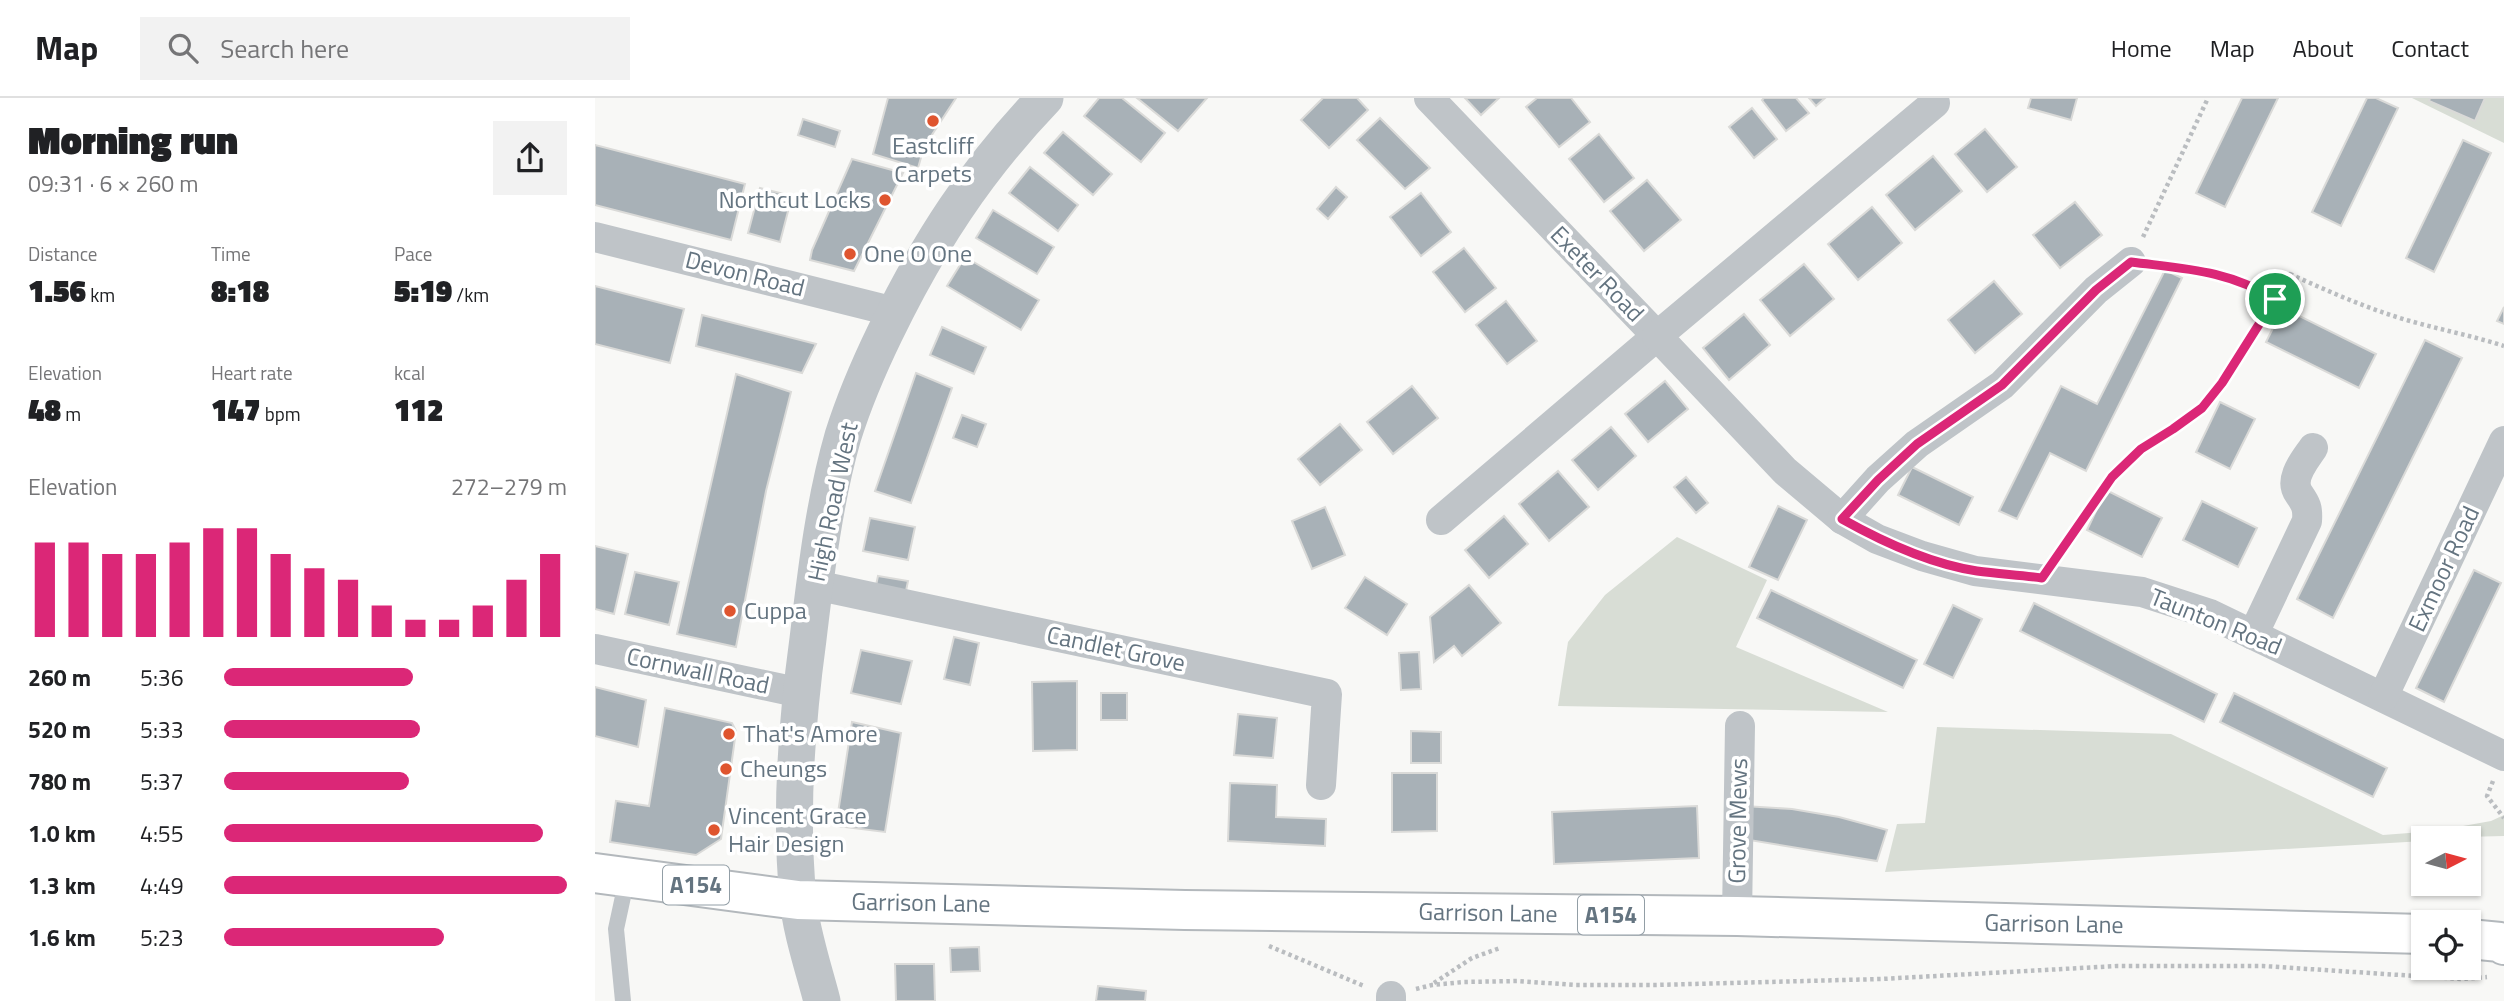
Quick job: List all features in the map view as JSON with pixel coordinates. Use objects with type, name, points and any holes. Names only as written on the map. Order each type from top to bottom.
[{"type":"main road","name":"Garrison Lane","points":[[611,875],[797,900],[1185,910],[1737,916],[2411,934]]},
{"type":"street","name":"High Road West","points":[[822,1001],[797,900],[796,812],[801,693],[828,503],[843,436],[874,356],[895,312],[963,195],[1045,98]]},
{"type":"street","name":"Exeter Road","points":[[1429,98],[1657,336],[1441,520]]},
{"type":"street","points":[[1657,336],[1935,103]]},
{"type":"street","name":"Devon Road","points":[[595,237],[895,312]]},
{"type":"street","points":[[1842,519],[1878,480],[1917,444],[2002,385],[2096,290],[2131,262]]},
{"type":"street","name":"Taunton Road","points":[[1657,336],[1785,471],[1842,519],[1877,539],[1922,556],[1975,571],[2142,592],[2210,614],[2504,756]]},
{"type":"street","name":"Exmoor Road","points":[[2383,697],[2504,441]]},
{"type":"street","points":[[2253,635],[2307,521],[2308,510],[2295,485],[2299,470],[2313,448]]},
{"type":"street","name":"Candlet Grove","points":[[815,585],[1327,694],[1321,785]]},
{"type":"street","name":"Cornwall Road","points":[[595,649],[801,693]]},
{"type":"street","name":"Grove Mews","points":[[1737,916],[1740,726]]},
{"type":"lane","points":[[611,875],[623,1001]]},
{"type":"path","points":[[2208,98],[2131,262],[2222,275],[2250,284],[2275,299]]},
{"type":"path","points":[[2042,578],[2112,477],[2141,449],[2202,408],[2222,383],[2290,274],[2351,302],[2504,346]]},
{"type":"path","points":[[2504,756],[2487,796],[2504,818]]},
{"type":"path","points":[[1261,942],[1391,998],[1431,985],[1464,982],[1655,985],[1881,979],[2117,967],[2263,967],[2462,979],[2495,949]]},
{"type":"shaded area","points":[[2412,98],[2504,98],[2504,143]]},
{"type":"shaded area","points":[[1677,537],[1767,580],[1736,647],[1888,712],[1558,706],[1568,642],[1605,595]]},
{"type":"shaded area","points":[[1937,727],[2171,734],[2383,835],[2411,833],[2411,842],[1885,872],[1897,824],[1925,823]]},
{"type":"shaded area","points":[[2504,815],[2504,836],[2481,837],[2481,826],[2463,826],[2491,821]]},
{"type":"building","points":[[888,98],[956,98],[924,147],[918,168],[873,154]]},
{"type":"building","points":[[1099,98],[1122,98],[1165,133],[1141,162],[1084,116]]},
{"type":"building","points":[[1137,98],[1207,98],[1178,131]]},
{"type":"building","points":[[1323,98],[1357,98],[1368,110],[1329,148],[1301,120]]},
{"type":"building","points":[[1465,98],[1499,98],[1481,115]]},
{"type":"building","points":[[1537,98],[1571,98],[1590,122],[1559,147],[1526,107]]},
{"type":"building","points":[[1796,98],[1809,113],[1786,131],[1762,100]]},
{"type":"building","points":[[1809,98],[1825,98],[1816,106]]},
{"type":"building","points":[[2031,98],[2077,98],[2071,120],[2028,108]]},
{"type":"building","points":[[2242,98],[2278,98],[2225,207],[2196,193]]},
{"type":"building","points":[[2367,98],[2376,98],[2398,108],[2341,226],[2312,212]]},
{"type":"building","points":[[2430,98],[2485,98],[2475,121],[2429,101]]},
{"type":"building","points":[[1752,108],[1777,139],[1754,158],[1729,127]]},
{"type":"building","points":[[1380,118],[1430,168],[1405,189],[1357,140]]},
{"type":"building","points":[[803,119],[840,131],[835,147],[798,135]]},
{"type":"building","points":[[1985,129],[2017,167],[1987,192],[1955,154]]},
{"type":"building","points":[[1063,132],[1112,174],[1093,195],[1044,153]]},
{"type":"building","points":[[1599,134],[1634,178],[1604,202],[1569,159]]},
{"type":"building","points":[[2463,140],[2491,153],[2434,272],[2406,258]]},
{"type":"building","points":[[595,145],[745,184],[731,240],[595,205]]},
{"type":"building","points":[[1933,156],[1962,191],[1915,230],[1886,195]]},
{"type":"building","points":[[852,159],[903,173],[854,271],[810,260]]},
{"type":"building","points":[[1030,167],[1078,205],[1058,231],[1009,193]]},
{"type":"building","points":[[1647,180],[1681,220],[1644,251],[1610,211]]},
{"type":"building","points":[[1336,187],[1347,197],[1328,219],[1317,209]]},
{"type":"building","points":[[760,188],[792,196],[780,242],[748,233]]},
{"type":"building","points":[[1421,193],[1451,232],[1421,256],[1390,217]]},
{"type":"building","points":[[2075,202],[2102,235],[2060,268],[2033,235]]},
{"type":"building","points":[[1872,207],[1902,243],[1858,280],[1828,244]]},
{"type":"building","points":[[993,210],[1054,247],[1037,274],[976,238]]},
{"type":"building","points":[[1464,248],[1496,288],[1465,312],[1433,272]]},
{"type":"building","points":[[965,257],[1039,300],[1021,330],[947,286]]},
{"type":"building","points":[[1804,264],[1834,299],[1790,336],[1760,300]]},
{"type":"building","points":[[2165,270],[2182,278],[2086,471],[2050,453],[2017,519],[1999,511],[2061,386],[2097,404]]},
{"type":"building","points":[[1994,281],[2022,314],[1975,353],[1948,320]]},
{"type":"building","points":[[595,286],[684,309],[670,363],[595,344]]},
{"type":"building","points":[[1506,301],[1537,341],[1507,364],[1476,325]]},
{"type":"building","points":[[2504,307],[2504,324],[2497,321]]},
{"type":"building","points":[[2283,308],[2376,354],[2359,388],[2266,342]]},
{"type":"building","points":[[1744,314],[1770,345],[1729,380],[1703,348]]},
{"type":"building","points":[[702,315],[816,344],[802,373],[696,346]]},
{"type":"building","points":[[942,327],[986,347],[974,374],[930,355]]},
{"type":"building","points":[[2425,340],[2462,358],[2333,618],[2297,599]]},
{"type":"building","points":[[916,373],[952,388],[911,503],[875,491]]},
{"type":"building","points":[[736,374],[791,392],[766,491],[736,647],[677,634]]},
{"type":"building","points":[[1665,381],[1688,409],[1648,442],[1625,414]]},
{"type":"building","points":[[1412,386],[1438,418],[1393,454],[1367,422]]},
{"type":"building","points":[[2220,402],[2255,419],[2230,469],[2196,452]]},
{"type":"building","points":[[962,415],[986,424],[977,447],[953,438]]},
{"type":"building","points":[[1340,424],[1362,450],[1320,485],[1298,459]]},
{"type":"building","points":[[1611,427],[1636,456],[1598,490],[1572,460]]},
{"type":"building","points":[[1912,467],[1973,497],[1959,525],[1898,495]]},
{"type":"building","points":[[1558,471],[1589,507],[1549,541],[1519,504]]},
{"type":"building","points":[[1686,477],[1708,503],[1696,513],[1674,487]]},
{"type":"building","points":[[2106,490],[2162,518],[2142,557],[2087,530]]},
{"type":"building","points":[[2202,501],[2257,528],[2238,567],[2183,540]]},
{"type":"building","points":[[1778,506],[1807,520],[1778,580],[1749,567]]},
{"type":"building","points":[[1325,507],[1345,555],[1312,569],[1292,521]]},
{"type":"building","points":[[1504,516],[1528,544],[1489,578],[1465,550]]},
{"type":"building","points":[[870,518],[915,527],[908,560],[863,551]]},
{"type":"building","points":[[595,546],[628,554],[614,614],[595,609]]},
{"type":"building","points":[[2474,570],[2501,583],[2444,702],[2416,688]]},
{"type":"building","points":[[635,572],[679,582],[669,625],[625,614]]},
{"type":"building","points":[[878,576],[908,581],[905,596],[875,590]]},
{"type":"building","points":[[1365,577],[1407,604],[1387,635],[1345,608]]},
{"type":"building","points":[[1469,585],[1501,623],[1462,656],[1454,646],[1434,662],[1430,617]]},
{"type":"building","points":[[1771,590],[1917,660],[1903,688],[1757,618]]},
{"type":"building","points":[[2034,603],[2217,694],[2204,722],[2020,631]]},
{"type":"building","points":[[1953,605],[1982,619],[1953,678],[1924,664]]},
{"type":"building","points":[[954,637],[979,643],[970,685],[944,679]]},
{"type":"building","points":[[861,650],[912,661],[901,704],[851,693]]},
{"type":"building","points":[[1419,652],[1421,689],[1401,690],[1399,653]]},
{"type":"building","points":[[1077,681],[1077,750],[1033,751],[1032,682]]},
{"type":"building","points":[[595,687],[646,700],[638,747],[595,736]]},
{"type":"building","points":[[1101,693],[1127,693],[1127,720],[1101,720]]},
{"type":"building","points":[[2234,693],[2387,768],[2373,797],[2220,722]]},
{"type":"building","points":[[665,708],[732,723],[736,731],[721,839],[696,855],[610,842],[616,801],[649,806]]},
{"type":"building","points":[[1238,714],[1277,718],[1273,758],[1234,755]]},
{"type":"building","points":[[852,722],[901,733],[885,832],[836,826]]},
{"type":"building","points":[[1411,731],[1441,732],[1441,763],[1411,763]]},
{"type":"building","points":[[1392,773],[1437,773],[1437,831],[1392,832]]},
{"type":"building","points":[[1230,783],[1277,785],[1276,817],[1326,819],[1325,846],[1228,841]]},
{"type":"building","points":[[1697,806],[1699,858],[1554,864],[1552,812]]},
{"type":"building","points":[[1744,806],[1792,809],[1839,817],[1887,830],[1877,861],[1743,839]]},
{"type":"building","points":[[979,947],[980,971],[951,972],[950,948]]},
{"type":"building","points":[[895,964],[934,964],[935,1001],[896,1001]]},
{"type":"building","points":[[1098,986],[1146,991],[1145,1001],[1096,1001]]},
{"type":"place","name":"Eastcliff Carpets","points":[[933,121]]},
{"type":"place","name":"Northcut Locks","points":[[885,200]]},
{"type":"place","name":"One O One","points":[[850,254]]},
{"type":"place","name":"Cuppa","points":[[730,611]]},
{"type":"place","name":"That's Amore","points":[[729,734]]},
{"type":"place","name":"Cheungs","points":[[726,769]]},
{"type":"place","name":"Vincent Grace Hair Design","points":[[714,830]]},
{"type":"route","points":[[2131,262],[2222,275],[2250,284],[2275,299],[2222,383],[2202,408],[2141,449],[2112,477],[2042,578],[1975,571],[1922,556],[1877,539],[1842,519],[1878,480],[1917,444],[2002,385],[2096,290],[2131,262]]}]
